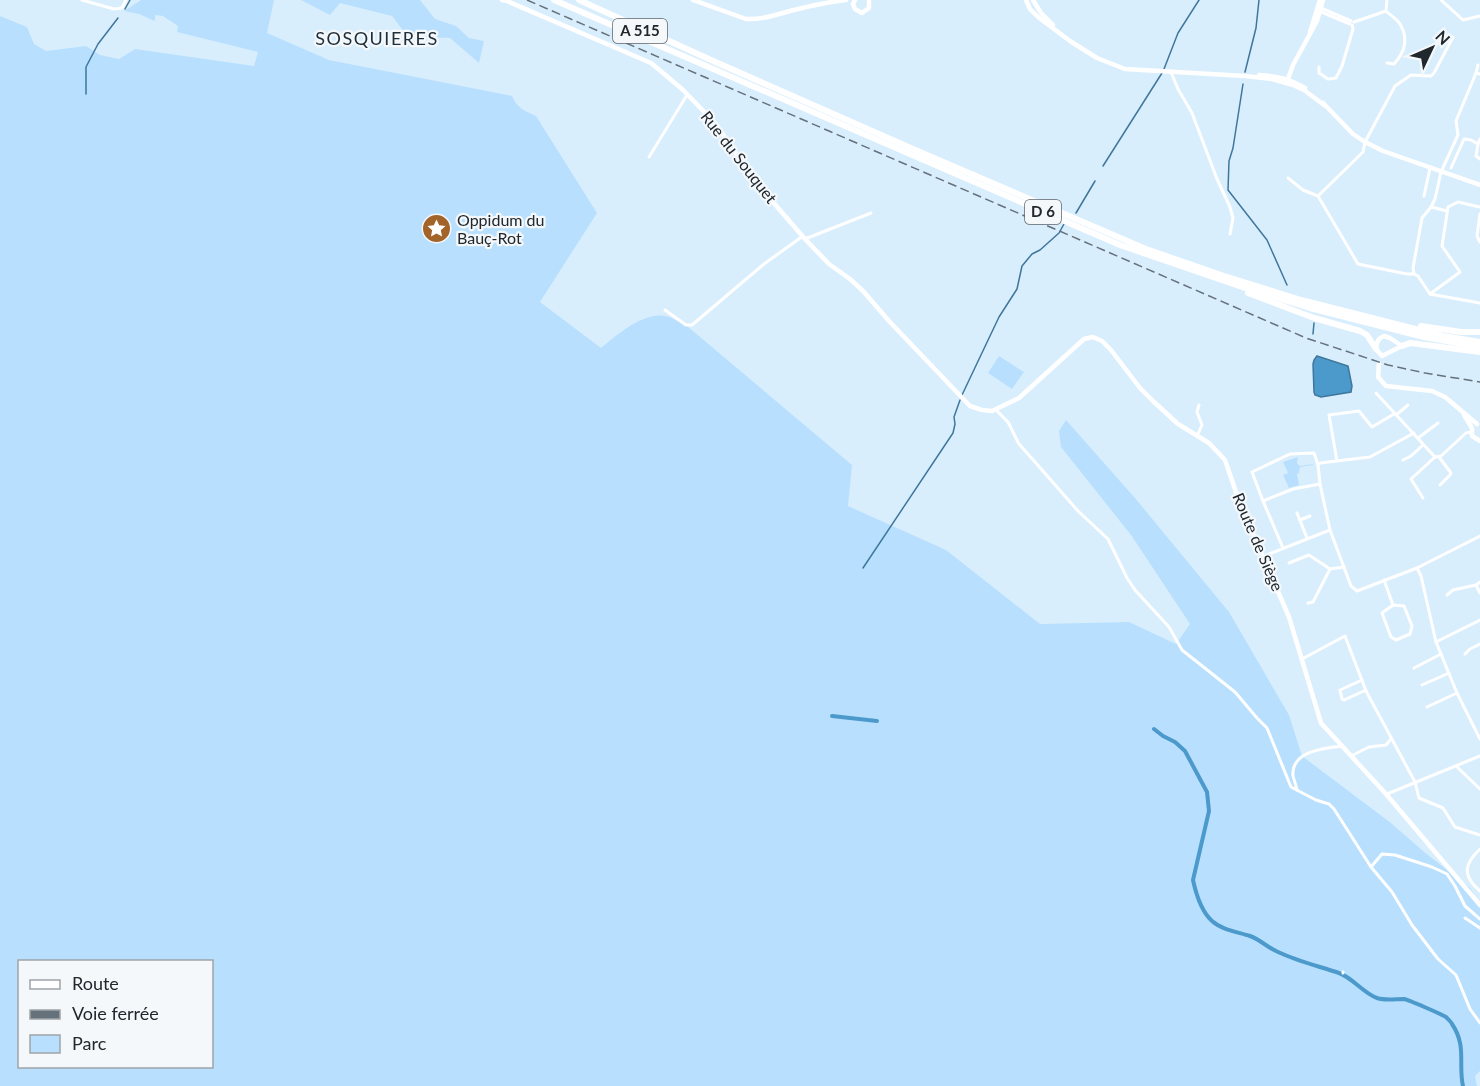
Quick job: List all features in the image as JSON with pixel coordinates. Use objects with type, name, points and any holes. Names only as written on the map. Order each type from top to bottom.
[{"type":"highway","points":[[547,0],[594,22],[623,30]]},
{"type":"highway","name":"A 515","points":[[554,0],[623,30]]},
{"type":"highway","name":"A 515","points":[[570,0],[711,60]]},
{"type":"highway","points":[[579,0],[711,60]]},
{"type":"highway","name":"D 6","points":[[623,30],[1109,241],[1310,308],[1424,337],[1480,347]]},
{"type":"highway","name":"D 6","points":[[711,60],[1130,242],[1276,293],[1443,336],[1480,342]]},
{"type":"highway","points":[[1169,262],[1314,318],[1360,331],[1367,335],[1377,349]]},
{"type":"highway","name":"D 6","points":[[1385,321],[1461,332],[1480,332]]},
{"type":"highway","points":[[1402,346],[1410,343],[1480,352]]},
{"type":"street","points":[[82,0],[114,9],[122,8],[126,0]]},
{"type":"street","name":"Rue du Souquet","points":[[502,0],[651,63],[716,124],[752,178],[829,264],[863,291],[970,406],[982,410],[995,410]]},
{"type":"street","points":[[693,0],[746,19],[759,19],[846,0],[854,2],[857,12],[862,13],[869,8],[869,0]]},
{"type":"street","points":[[1026,0],[1030,9],[1038,17],[1070,41],[1097,58],[1125,69],[1286,80]]},
{"type":"street","points":[[1286,80],[1310,35],[1322,0]]},
{"type":"street","points":[[1386,11],[1387,0]]},
{"type":"street","points":[[1441,0],[1463,20],[1480,16]]},
{"type":"street","points":[[1033,1],[1041,13],[1070,41]]},
{"type":"street","points":[[1319,9],[1352,23],[1386,11]]},
{"type":"street","points":[[1386,11],[1400,23],[1406,39],[1402,56],[1394,64],[1387,63]]},
{"type":"street","points":[[1318,67],[1319,73],[1328,79],[1336,78],[1353,29],[1352,23]]},
{"type":"street","points":[[1318,196],[1363,152],[1364,144],[1395,86],[1411,75],[1431,76],[1453,37]]},
{"type":"street","points":[[1414,274],[1413,268],[1422,218],[1431,207],[1441,172],[1458,135],[1456,121],[1478,74],[1478,65]]},
{"type":"street","points":[[1167,73],[1192,113],[1230,207],[1233,218],[1230,234]]},
{"type":"street","points":[[1245,76],[1260,75],[1286,80],[1305,88],[1364,144],[1480,185]]},
{"type":"street","points":[[1474,79],[1480,81]]},
{"type":"street","points":[[650,158],[687,95]]},
{"type":"street","points":[[1458,135],[1478,144]]},
{"type":"street","points":[[1450,168],[1464,139]]},
{"type":"street","points":[[1480,139],[1476,156],[1480,159]]},
{"type":"street","points":[[1424,196],[1430,168]]},
{"type":"street","points":[[1288,178],[1303,190],[1318,196],[1358,264],[1414,274],[1418,276],[1430,294],[1480,303]]},
{"type":"street","points":[[1430,294],[1460,272],[1442,246],[1448,207],[1458,202],[1480,207]]},
{"type":"street","points":[[1431,207],[1447,211]]},
{"type":"street","points":[[665,310],[686,325],[693,325],[764,264],[804,238],[872,213]]},
{"type":"street","points":[[1480,214],[1477,236],[1480,242]]},
{"type":"street","points":[[1380,360],[1402,346],[1384,336],[1377,342],[1380,360],[1378,377],[1386,386],[1432,391],[1445,397],[1479,424],[1411,479],[1423,498]]},
{"type":"street","name":"Route de Siège","points":[[995,410],[1018,398],[1083,339],[1093,337],[1102,341],[1111,350],[1140,388],[1178,424],[1209,443],[1225,460],[1239,501],[1289,617],[1321,723],[1386,794],[1480,906]]},
{"type":"street","points":[[1376,393],[1451,473],[1440,484]]},
{"type":"street","points":[[1197,435],[1202,425],[1197,412],[1199,405]]},
{"type":"street","points":[[1337,461],[1329,415],[1359,411],[1372,427],[1408,405]]},
{"type":"street","points":[[995,410],[1008,422],[1019,444],[1078,511],[1108,539],[1127,578],[1169,627],[1182,650],[1235,692],[1267,728],[1291,787],[1329,804],[1334,809],[1371,867],[1392,892],[1412,925],[1438,959],[1456,975],[1470,1010],[1480,1023]]},
{"type":"street","points":[[1463,413],[1478,440]]},
{"type":"street","points":[[1418,438],[1438,423]]},
{"type":"street","points":[[1318,465],[1375,455],[1414,433]]},
{"type":"street","points":[[1462,438],[1478,440]]},
{"type":"street","points":[[1403,460],[1424,445]]},
{"type":"street","points":[[1283,548],[1252,472],[1294,453],[1314,453],[1330,530],[1351,586],[1357,591],[1417,568],[1480,536]]},
{"type":"street","points":[[1263,501],[1293,489],[1320,484]]},
{"type":"street","points":[[1297,513],[1306,538]]},
{"type":"street","points":[[1300,520],[1310,516]]},
{"type":"street","points":[[1264,556],[1330,530]]},
{"type":"street","points":[[1289,563],[1309,555],[1330,569],[1344,567]]},
{"type":"street","points":[[1417,568],[1421,576],[1436,642],[1457,693],[1480,739]]},
{"type":"street","points":[[1308,603],[1313,602],[1330,569]]},
{"type":"street","points":[[1384,580],[1393,605]]},
{"type":"street","points":[[1447,596],[1453,590],[1480,582]]},
{"type":"street","points":[[1476,585],[1480,593]]},
{"type":"street","points":[[1393,605],[1404,606],[1412,626],[1410,634],[1396,640],[1391,637],[1382,613],[1393,605]]},
{"type":"street","points":[[1436,642],[1480,620]]},
{"type":"street","points":[[1302,659],[1345,636],[1366,690],[1416,782],[1419,798],[1443,808],[1455,827],[1480,836]]},
{"type":"street","points":[[1465,654],[1480,644]]},
{"type":"street","points":[[1414,668],[1441,654]]},
{"type":"street","points":[[1422,685],[1449,673]]},
{"type":"street","points":[[1362,680],[1340,690],[1342,699],[1366,690]]},
{"type":"street","points":[[1427,708],[1457,693]]},
{"type":"street","points":[[1351,756],[1369,747],[1386,745],[1391,739]]},
{"type":"street","points":[[1297,790],[1293,773],[1297,763],[1307,752],[1342,746]]},
{"type":"street","points":[[1386,794],[1480,756]]},
{"type":"street","points":[[1456,766],[1480,789]]},
{"type":"street","points":[[1480,849],[1472,856],[1467,868],[1468,876],[1480,891]]},
{"type":"street","points":[[1371,867],[1382,854],[1395,855],[1447,874],[1466,906],[1480,919]]},
{"type":"street","points":[[1465,918],[1480,928]]},
{"type":"green space","points":[[141,0],[274,0],[267,33],[329,60],[512,96],[525,111],[536,116],[597,213],[540,302],[601,348],[631,326],[648,317],[665,316],[687,326],[852,465],[848,506],[946,550],[1040,624],[1129,622],[1176,644],[1190,624],[1131,535],[1061,447],[1059,431],[1066,420],[1135,498],[1229,612],[1289,715],[1302,756],[1391,823],[1470,888],[1480,904],[1480,1071],[1475,1076],[1477,1086],[0,1086],[0,16],[27,27],[34,44],[46,51],[86,46],[100,55],[119,59],[135,49],[254,66],[258,52],[177,32],[178,26],[163,16],[155,15],[155,21],[124,11]]},
{"type":"green space","points":[[301,0],[420,0],[435,19],[456,26],[469,38],[484,41],[479,63],[450,38],[408,37],[392,16],[340,3],[330,15]]},
{"type":"green space","points":[[999,356],[1024,372],[1012,389],[988,373]]},
{"type":"green space","points":[[1298,457],[1297,463],[1300,466],[1313,465],[1300,467],[1297,474],[1299,485],[1289,488],[1283,475],[1288,473],[1283,462]]},
{"type":"water","points":[[1317,356],[1348,366],[1351,392],[1321,397],[1315,395],[1313,364]]},
{"type":"waterway","points":[[125,9],[130,0]]},
{"type":"waterway","points":[[1164,69],[1178,33],[1199,0]]},
{"type":"waterway","points":[[1245,72],[1256,28],[1259,0]]},
{"type":"waterway","points":[[86,94],[86,67],[98,44],[118,18]]},
{"type":"waterway","points":[[1103,166],[1162,73]]},
{"type":"waterway","points":[[1243,84],[1229,161],[1228,190],[1267,240],[1287,285]]},
{"type":"waterway","points":[[1076,213],[1095,181]]},
{"type":"waterway","points":[[962,395],[999,317],[1017,289],[1022,266],[1032,254],[1059,233],[1064,224]]},
{"type":"waterway","points":[[1313,334],[1314,323]]},
{"type":"waterway","points":[[863,568],[953,433],[954,417],[960,400]]},
{"type":"waterway","points":[[832,716],[877,721]]},
{"type":"waterway","points":[[1154,729],[1185,751],[1207,792],[1209,811],[1193,880],[1208,917],[1220,927],[1254,938],[1285,955],[1344,975],[1377,998],[1404,999],[1446,1017],[1457,1032],[1461,1047],[1463,1086]]},
{"type":"railway","points":[[527,0],[1306,338],[1388,365],[1480,382]]},
{"type":"place","name":"Oppidum du Bauç-Rot","points":[[436,229]]},
{"type":"district","name":"SOSQUIERES","points":[[377,39]]}]
